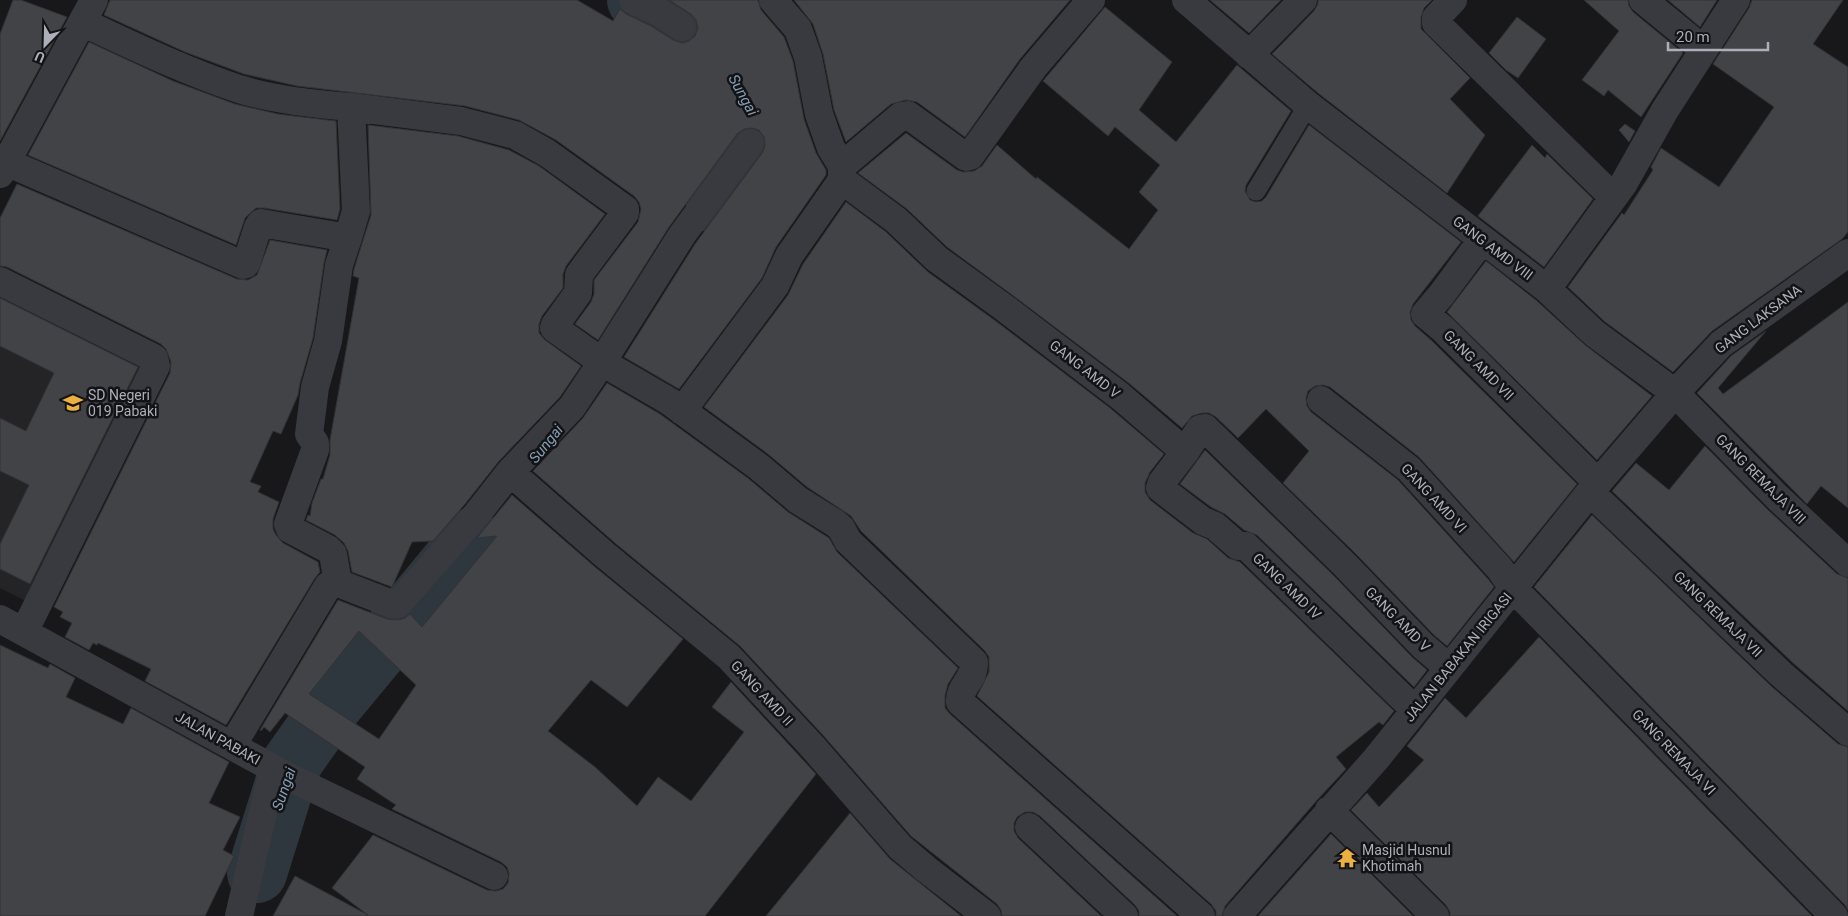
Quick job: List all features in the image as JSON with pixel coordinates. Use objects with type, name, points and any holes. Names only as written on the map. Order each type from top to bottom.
[{"type":"street","points":[[633,0],[659,12],[682,27]]},
{"type":"street","name":"GANG AMD V","points":[[774,0],[798,29],[808,57],[818,114],[842,173],[896,220],[937,260],[1006,309],[1120,396],[1185,452],[1200,428],[1205,428],[1423,646],[1449,668]]},
{"type":"street","points":[[682,411],[775,286],[789,256],[842,173],[901,116],[908,115],[966,157],[970,156],[1033,68],[1091,0]]},
{"type":"street","name":"GANG AMD VIII","points":[[1186,0],[1308,105],[1547,289],[1594,333],[1675,393]]},
{"type":"street","points":[[1250,55],[1303,0]]},
{"type":"street","points":[[1453,0],[1436,18],[1436,23],[1614,197]]},
{"type":"street","points":[[1643,0],[1704,50]]},
{"type":"street","points":[[1547,289],[1624,183],[1665,110],[1736,0]]},
{"type":"street","points":[[348,238],[261,223],[246,264],[243,265],[2,171],[88,11],[151,55],[240,89],[311,104],[351,107],[461,121],[515,134],[547,153],[625,209],[625,213],[579,275],[578,293],[554,328],[605,364],[669,401],[759,467],[798,500],[841,528],[848,541],[974,662],[975,672],[960,695],[960,702],[1201,916]]},
{"type":"street","points":[[338,583],[333,554],[328,549],[290,529],[288,524],[316,450],[315,443],[309,434],[315,387],[328,341],[339,265],[356,211],[351,107]]},
{"type":"street","points":[[232,746],[328,586],[332,583],[338,583],[392,604],[398,604],[470,522],[516,478],[605,364],[682,235],[750,143]]},
{"type":"street","name":"GANG AMD VII","points":[[1482,240],[1425,314],[1443,329],[1594,487]]},
{"type":"street","name":"GANG LAKSANA","points":[[1675,393],[1721,344],[1848,253]]},
{"type":"street","points":[[0,281],[154,358],[156,366],[24,632]]},
{"type":"street","name":"JALAN BABAKAN IRIGASI","points":[[1242,914],[1329,810],[1376,759],[1594,487],[1675,393]]},
{"type":"street","name":"GANG REMAJA VIII","points":[[1675,393],[1777,497],[1848,563]]},
{"type":"street","name":"GANG AMD VI","points":[[1321,400],[1409,469],[1500,569],[1513,588]]},
{"type":"street","name":"GANG AMD IV","points":[[1185,452],[1162,482],[1160,488],[1203,521],[1215,526],[1238,546],[1246,546],[1415,710]]},
{"type":"street","name":"GANG AMD II","points":[[516,478],[612,561],[729,657],[811,745],[900,847],[987,916]]},
{"type":"street","name":"GANG REMAJA VII","points":[[1594,487],[1781,674],[1848,732]]},
{"type":"street","name":"GANG REMAJA VI","points":[[1513,588],[1834,916]]},
{"type":"street","name":"JALAN PABAKI","points":[[0,619],[288,776],[494,876]]},
{"type":"street","points":[[239,916],[288,776]]},
{"type":"street","points":[[1329,810],[1435,916]]},
{"type":"street","points":[[1028,827],[1124,916]]},
{"type":"lane","points":[[1256,192],[1308,105]]},
{"type":"shaded area","name":"SD Negeri 019 Pabaki","points":[[0,277],[167,359],[42,609],[0,588]]},
{"type":"building","points":[[13,0],[21,0],[67,17],[0,141],[0,34]]},
{"type":"building","points":[[110,0],[577,0],[613,21],[620,9],[673,40],[682,43],[689,41],[695,36],[698,28],[696,20],[691,14],[669,0],[758,0],[761,10],[784,37],[793,61],[804,119],[816,153],[826,170],[826,175],[776,247],[762,278],[679,389],[624,357],[695,244],[763,152],[765,145],[764,137],[759,130],[752,128],[744,129],[737,134],[669,227],[598,340],[575,324],[591,302],[594,294],[594,280],[638,222],[641,209],[639,202],[634,196],[556,140],[519,120],[465,106],[297,86],[244,74],[185,52],[104,15]]},
{"type":"building","points":[[794,0],[1070,0],[1020,59],[965,137],[917,102],[906,100],[891,104],[846,142],[834,110],[823,54],[813,24]]},
{"type":"building","points":[[1210,0],[1281,0],[1249,33]]},
{"type":"building","points":[[1318,0],[1432,0],[1424,8],[1421,17],[1421,29],[1470,78],[1450,99],[1485,135],[1447,193],[1318,93],[1272,54],[1314,11]]},
{"type":"building","points":[[1584,0],[1628,0],[1633,12],[1683,53],[1641,117],[1608,90],[1604,96],[1582,80],[1619,31]]},
{"type":"building","points":[[1668,0],[1717,0],[1700,27]]},
{"type":"building","points":[[1752,0],[1843,0],[1813,44],[1848,67],[1848,232],[1842,239],[1712,331],[1673,372],[1604,321],[1568,287],[1622,213],[1624,215],[1653,170],[1651,167],[1661,148],[1719,187],[1774,107],[1713,64],[1749,8]]},
{"type":"building","points":[[1105,7],[1172,62],[1139,110],[1176,142],[1237,65],[1291,111],[1246,185],[1245,191],[1250,200],[1262,201],[1266,197],[1309,125],[1461,242],[1413,304],[1410,312],[1411,320],[1577,484],[1514,562],[1419,457],[1330,387],[1323,385],[1315,386],[1308,391],[1306,398],[1307,406],[1311,412],[1398,480],[1494,587],[1447,646],[1283,483],[1309,451],[1266,409],[1238,438],[1216,417],[1209,413],[1192,416],[1182,428],[1130,384],[947,247],[907,209],[858,173],[906,133],[957,170],[963,172],[974,171],[982,166],[997,145],[1036,179],[1037,177],[1129,249],[1158,210],[1139,192],[1160,165],[1115,127],[1108,136],[1043,81]]},
{"type":"building","points":[[1517,17],[1546,39],[1518,78],[1506,70],[1489,53]]},
{"type":"building","points":[[89,42],[173,81],[235,104],[278,114],[336,121],[340,209],[337,220],[256,208],[245,218],[236,245],[28,155]]},
{"type":"building","points":[[1625,124],[1635,131],[1629,142],[1619,130]]},
{"type":"building","points":[[368,125],[458,136],[509,150],[539,166],[605,214],[566,266],[563,274],[563,288],[542,316],[539,324],[539,333],[545,340],[581,366],[560,397],[499,461],[433,541],[412,542],[392,587],[352,572],[348,551],[344,543],[335,535],[306,520],[308,515],[310,516],[312,503],[321,479],[323,479],[330,455],[330,440],[359,278],[353,276],[354,269],[371,215]]},
{"type":"building","points":[[1532,145],[1545,158],[1547,154],[1593,199],[1544,267],[1478,216]]},
{"type":"building","points":[[17,184],[237,279],[248,280],[257,275],[270,240],[327,250],[313,338],[298,395],[281,434],[273,431],[250,482],[261,486],[258,492],[279,502],[273,519],[273,529],[276,535],[283,543],[318,562],[320,572],[226,725],[145,681],[151,669],[98,643],[97,645],[93,643],[89,650],[65,637],[72,623],[60,617],[63,612],[54,607],[170,373],[171,362],[166,349],[161,344],[7,267],[0,266],[0,218]]},
{"type":"building","points":[[846,202],[886,232],[928,272],[1110,408],[1164,454],[1150,472],[1145,483],[1145,492],[1150,500],[1193,533],[1207,539],[1228,558],[1240,562],[1394,711],[1383,725],[1379,722],[1336,757],[1346,769],[1225,906],[1222,916],[1216,916],[1216,911],[1211,904],[977,696],[989,672],[989,657],[985,651],[861,531],[851,516],[807,487],[768,454],[704,407],[788,295],[803,264]]},
{"type":"building","points":[[1486,261],[1537,301],[1585,345],[1652,396],[1597,460],[1447,312]]},
{"type":"building","points":[[0,298],[138,367],[30,584],[0,569],[0,544],[29,485],[0,471],[0,418],[26,431],[54,373],[0,346]]},
{"type":"building","points":[[1848,302],[1848,508],[1821,486],[1807,504],[1697,393],[1731,356],[1766,331],[1718,388],[1723,394]]},
{"type":"building","points":[[607,383],[660,414],[749,479],[788,512],[829,538],[837,552],[958,668],[948,684],[945,695],[945,708],[950,714],[1177,916],[1139,916],[1139,911],[1135,905],[1040,816],[1033,812],[1025,812],[1017,817],[1014,823],[1014,831],[1018,838],[1101,916],[1002,916],[997,904],[911,836],[822,734],[740,646],[615,543],[533,471],[583,418]]},
{"type":"building","points":[[1705,446],[1766,508],[1837,574],[1848,578],[1848,711],[1792,662],[1612,491],[1636,463],[1669,490]]},
{"type":"building","points":[[1205,450],[1427,670],[1414,687],[1257,535],[1244,530],[1225,514],[1211,507],[1180,484]]},
{"type":"building","points":[[512,495],[595,567],[683,639],[627,707],[591,680],[548,731],[595,767],[637,806],[658,777],[691,801],[744,732],[712,707],[731,682],[816,774],[705,916],[273,916],[295,876],[368,915],[332,888],[373,835],[487,890],[496,891],[503,889],[508,883],[509,874],[507,867],[501,862],[392,809],[396,805],[357,779],[365,767],[285,713],[270,732],[264,727],[260,730],[338,600],[387,619],[398,620],[410,614],[422,627],[497,536],[477,538]],"holes":[[[359,631],[416,685],[379,739],[309,694]]]},
{"type":"building","points":[[1592,515],[1771,686],[1838,744],[1848,747],[1848,910],[1534,587]]},
{"type":"building","points":[[1539,637],[1812,916],[1450,916],[1446,905],[1351,810],[1367,793],[1379,807],[1424,760],[1407,746],[1445,698],[1466,718]]},
{"type":"building","points":[[0,645],[48,668],[50,664],[75,678],[66,697],[123,724],[131,708],[229,762],[209,803],[240,817],[223,850],[234,856],[205,916],[0,916]]},
{"type":"building","points":[[850,813],[890,859],[961,916],[766,916]]},
{"type":"building","name":"Masjid Husnul Khotimah","points":[[1331,834],[1413,916],[1258,916]]},
{"type":"waterway","name":"Sungai","points":[[637,0],[667,14],[711,44],[741,88],[756,117],[760,135],[716,204]]},
{"type":"waterway","name":"Sungai","points":[[257,873],[291,764],[334,703],[471,538]]},
{"type":"place","name":"SD Negeri 019 Pabaki","points":[[73,403]]},
{"type":"place","name":"Masjid Husnul Khotimah","points":[[1347,858]]}]
